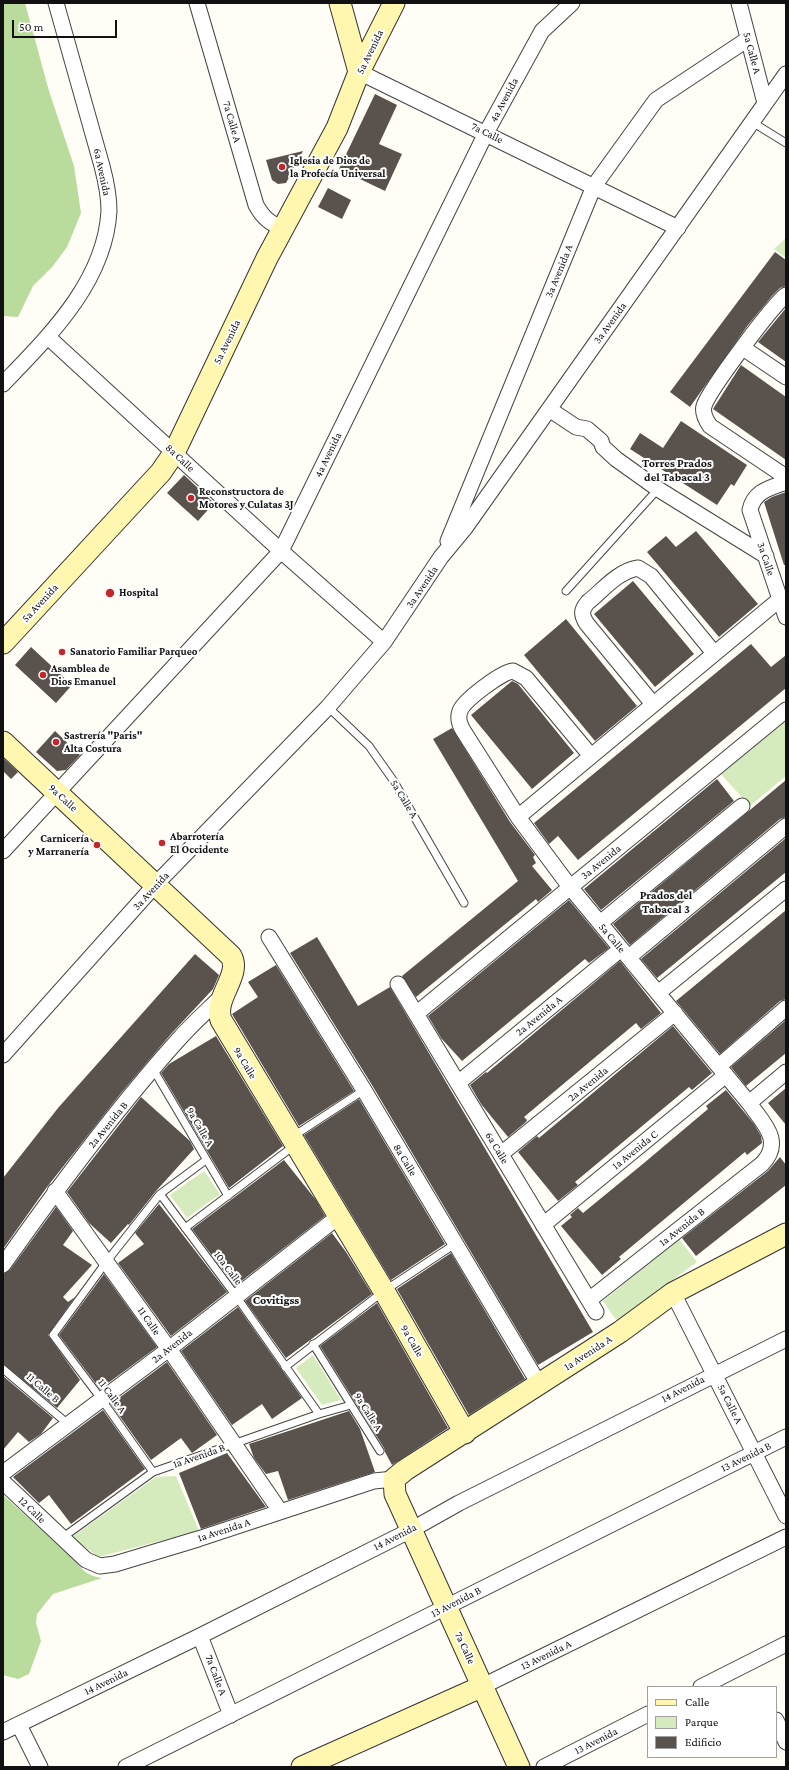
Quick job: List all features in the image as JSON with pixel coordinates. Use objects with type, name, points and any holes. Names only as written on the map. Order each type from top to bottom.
[{"type":"main road","points":[[340,3],[359,72]]},
{"type":"main road","name":"5a Avenida","points":[[3,643],[161,472],[174,453],[267,258],[337,128],[359,72],[394,3]]},
{"type":"main road","name":"9a Calle","points":[[3,742],[231,956],[234,967],[218,1009],[220,1020],[384,1292],[465,1433]]},
{"type":"main road","name":"1a Avenida A","points":[[394,1479],[405,1470],[465,1433],[620,1332],[673,1293],[786,1234]]},
{"type":"main road","points":[[394,1479],[394,1491],[411,1530]]},
{"type":"main road","name":"7a Calle","points":[[411,1530],[519,1767]]},
{"type":"main road","name":"13 Avenida A","points":[[302,1767],[483,1686]]},
{"type":"street","name":"6a Avenida","points":[[3,384],[48,337],[77,300],[102,248],[109,211],[108,187],[56,3]]},
{"type":"street","name":"7a Calle A","points":[[197,3],[256,205],[261,216],[271,224],[283,229]]},
{"type":"street","name":"4a Avenida","points":[[3,851],[280,551],[486,133],[542,31],[572,3]]},
{"type":"street","name":"5a Calle A","points":[[739,3],[765,103]]},
{"type":"street","name":"3a Avenida A","points":[[442,557],[594,186],[656,100],[748,39]]},
{"type":"street","name":"7a Calle","points":[[359,72],[678,228]]},
{"type":"street","name":"3a Avenida","points":[[3,1054],[156,884],[328,707],[384,642],[442,557],[465,528],[786,74]]},
{"type":"street","points":[[786,295],[743,348],[707,398],[703,408],[705,418],[710,426],[786,477]]},
{"type":"street","name":"8a Calle","points":[[48,337],[280,551],[384,642]]},
{"type":"street","points":[[743,348],[786,377]]},
{"type":"street","points":[[548,409],[578,428],[590,443],[603,447],[616,459],[658,490],[766,556]]},
{"type":"street","name":"3a Calle","points":[[786,482],[764,490],[757,495],[752,502],[750,510],[752,520],[766,556],[786,617]]},
{"type":"street","points":[[653,704],[587,624],[582,614],[588,602],[621,574],[630,569],[638,568],[652,576],[714,653]]},
{"type":"street","points":[[518,817],[714,653],[780,600]]},
{"type":"street","name":"5a Calle","points":[[591,756],[526,678],[513,670],[501,675],[464,704],[460,712],[460,725],[518,817],[570,887],[749,1103],[770,1133],[773,1142],[772,1151]]},
{"type":"street","name":"3a Avenida","points":[[416,1014],[786,710]]},
{"type":"street","points":[[600,923],[742,806]]},
{"type":"street","name":"2a Avenida A","points":[[458,1082],[786,826]]},
{"type":"street","points":[[658,993],[786,889]]},
{"type":"street","name":"8a Calle","points":[[269,937],[364,1090],[539,1384]]},
{"type":"street","name":"6a Calle","points":[[398,984],[592,1306]]},
{"type":"street","name":"2a Avenida B","points":[[3,1265],[55,1192],[153,1069],[179,1039],[223,995]]},
{"type":"street","name":"1a Avenida C","points":[[543,1225],[723,1070],[786,1008]]},
{"type":"street","name":"2a Avenida","points":[[501,1154],[675,1014]]},
{"type":"street","points":[[749,1103],[786,1072]]},
{"type":"street","name":"1a Avenida B","points":[[592,1306],[762,1164],[772,1151]]},
{"type":"street","name":"11 Calle","points":[[55,1192],[107,1261],[280,1511]]},
{"type":"street","name":"2a Avenida","points":[[3,1473],[169,1349],[338,1217]]},
{"type":"street","name":"5a Calle A","points":[[673,1293],[786,1516]]},
{"type":"street","name":"14 Avenida","points":[[3,1732],[200,1636],[411,1530],[459,1503],[714,1373],[786,1339]]},
{"type":"street","name":"13 Avenida B","points":[[126,1767],[786,1437]]},
{"type":"street","name":"1a Avenida A","points":[[62,1538],[86,1560],[96,1565],[106,1566],[198,1539],[374,1480],[394,1479]]},
{"type":"street","name":"12 Calle","points":[[3,1482],[62,1538]]},
{"type":"street","name":"13 Avenida A","points":[[483,1686],[786,1537]]},
{"type":"street","name":"7a Calle A","points":[[200,1636],[231,1714]]},
{"type":"street","points":[[703,1686],[786,1644]]},
{"type":"street","name":"13 Avenida","points":[[544,1767],[647,1715]]},
{"type":"street","points":[[777,1722],[786,1742]]},
{"type":"street","points":[[19,1725],[40,1767]]},
{"type":"lane","points":[[752,122],[786,143]]},
{"type":"lane","points":[[566,591],[658,490]]},
{"type":"lane","name":"5a Calle A","points":[[328,707],[369,746],[393,780],[464,903]]},
{"type":"lane","name":"9a Calle A","points":[[153,1069],[228,1196]]},
{"type":"lane","points":[[185,1228],[228,1196],[293,1142],[364,1090]]},
{"type":"lane","points":[[107,1261],[160,1194],[206,1160]]},
{"type":"lane","name":"10a Calle","points":[[160,1194],[236,1296],[319,1414]]},
{"type":"lane","points":[[285,1366],[384,1292],[455,1244]]},
{"type":"lane","name":"11 Calle A","points":[[107,1261],[54,1334],[152,1472]]},
{"type":"lane","name":"9a Calle A","points":[[313,1344],[380,1450]]},
{"type":"lane","name":"11 Calle B","points":[[3,1369],[68,1424]]},
{"type":"lane","name":"1a Avenida B","points":[[62,1538],[152,1472],[319,1414],[351,1405]]},
{"type":"green space","points":[[3,3],[25,3],[49,91],[74,166],[81,213],[67,247],[53,266],[33,286],[18,317],[3,316]]},
{"type":"green space","points":[[786,238],[786,258],[774,249]]},
{"type":"green space","points":[[786,717],[786,776],[750,806],[718,771]]},
{"type":"green space","points":[[204,1171],[220,1194],[187,1218],[170,1195]]},
{"type":"green space","points":[[679,1239],[697,1262],[617,1321],[603,1301]]},
{"type":"green space","points":[[313,1355],[341,1400],[322,1405],[296,1368]]},
{"type":"green space","points":[[176,1476],[199,1531],[98,1557],[72,1537],[156,1477]]},
{"type":"green space","points":[[3,1495],[75,1560],[81,1568],[90,1575],[102,1578],[53,1594],[37,1614],[36,1623],[41,1641],[29,1674],[18,1679],[3,1675]]},
{"type":"building","points":[[375,94],[397,105],[379,144],[402,154],[385,191],[339,169]]},
{"type":"building","name":"Iglesia de Dios de la Profecía Universal","points":[[303,151],[286,183],[278,184],[272,180],[266,160]]},
{"type":"building","points":[[328,188],[351,200],[342,219],[318,207]]},
{"type":"building","points":[[775,252],[786,260],[786,286],[780,288],[772,296],[748,325],[690,407],[670,392]]},
{"type":"building","points":[[786,308],[786,362],[758,342]]},
{"type":"building","points":[[741,365],[786,397],[786,460],[713,409]]},
{"type":"building","points":[[681,421],[747,465],[734,486],[731,484],[717,505],[630,449],[640,433],[663,448]]},
{"type":"building","name":"Reconstructora de Motores y Culatas 3J","points":[[184,475],[214,503],[198,521],[167,493]]},
{"type":"building","points":[[786,492],[786,565],[784,565],[764,502],[772,497]]},
{"type":"building","points":[[696,531],[758,604],[719,637],[647,552],[666,536],[676,547]]},
{"type":"building","points":[[633,581],[694,654],[655,687],[594,614]]},
{"type":"building","points":[[566,619],[637,706],[595,741],[524,655]]},
{"type":"building","points":[[751,644],[771,667],[786,655],[786,688],[578,860],[558,836],[549,844],[534,823]]},
{"type":"building","name":"Asamblea de Dios Emanuel","points":[[31,647],[72,685],[56,703],[15,665]]},
{"type":"building","points":[[512,681],[518,684],[574,753],[532,789],[471,715]]},
{"type":"building","points":[[452,728],[510,822],[535,855],[533,857],[536,863],[532,866],[552,890],[538,902],[536,899],[416,997],[402,976],[518,881],[433,739]]},
{"type":"building","name":"Sastrería \"Paris\" Alta Costura","points":[[55,731],[80,755],[66,770],[57,771],[36,752]]},
{"type":"building","points":[[3,758],[18,772],[11,779],[3,771]]},
{"type":"building","points":[[717,779],[734,801],[601,910],[584,889]]},
{"type":"building","points":[[786,780],[786,817],[780,819],[630,945],[613,924]]},
{"type":"building","points":[[786,838],[786,872],[657,978],[641,959]]},
{"type":"building","points":[[569,900],[609,948],[589,963],[585,959],[462,1061],[441,1038],[428,1016]]},
{"type":"building","points":[[786,910],[786,999],[780,1001],[720,1054],[676,1001]]},
{"type":"building","points":[[317,937],[358,1006],[390,987],[593,1332],[538,1365],[372,1085],[290,953]]},
{"type":"building","points":[[195,954],[219,975],[213,989],[171,1034],[121,1093],[47,1187],[3,1249],[3,1178],[58,1108]]},
{"type":"building","points":[[620,961],[661,1013],[641,1029],[636,1023],[524,1117],[527,1120],[526,1122],[508,1137],[481,1104],[470,1085],[486,1072],[487,1073]]},
{"type":"building","points":[[276,965],[354,1091],[299,1126],[232,1014],[258,997],[248,982]]},
{"type":"building","points":[[786,1020],[786,1053],[746,1086],[731,1067]]},
{"type":"building","points":[[673,1026],[712,1073],[692,1090],[689,1087],[575,1182],[578,1185],[558,1201],[518,1152],[537,1136],[539,1138]]},
{"type":"building","points":[[216,1036],[283,1146],[229,1188],[161,1073],[169,1064]]},
{"type":"building","points":[[786,1088],[786,1125],[768,1103]]},
{"type":"building","points":[[726,1090],[754,1124],[761,1136],[762,1143],[747,1155],[745,1152],[619,1257],[621,1259],[602,1275],[561,1226],[572,1217],[570,1215],[578,1208],[583,1213],[644,1163],[708,1109],[706,1106]]},
{"type":"building","points":[[141,1097],[190,1141],[194,1149],[156,1191],[129,1225],[128,1224],[111,1243],[89,1223],[67,1192]]},
{"type":"building","points":[[359,1099],[445,1244],[391,1280],[304,1135]]},
{"type":"building","points":[[780,1157],[786,1165],[786,1185],[696,1256],[682,1238],[768,1171]]},
{"type":"building","points":[[284,1160],[316,1200],[325,1216],[235,1286],[192,1229]]},
{"type":"building","points":[[159,1204],[227,1292],[171,1336],[118,1263],[144,1244],[135,1233]]},
{"type":"building","points":[[56,1207],[73,1231],[63,1245],[92,1265],[63,1297],[68,1302],[75,1297],[48,1335],[80,1380],[57,1408],[3,1364],[3,1274],[10,1270]]},
{"type":"building","points":[[332,1233],[346,1252],[372,1294],[286,1358],[245,1301]]},
{"type":"building","points":[[451,1253],[525,1379],[469,1415],[397,1289]]},
{"type":"building","points":[[104,1274],[157,1347],[100,1389],[59,1335]]},
{"type":"building","points":[[377,1303],[448,1428],[392,1465],[384,1448],[320,1346]]},
{"type":"building","points":[[238,1307],[302,1398],[272,1419],[262,1404],[232,1425],[181,1351]]},
{"type":"building","points":[[167,1362],[217,1435],[192,1453],[181,1438],[151,1460],[111,1404]]},
{"type":"building","points":[[3,1376],[53,1418],[41,1434],[29,1442],[18,1432],[3,1450]]},
{"type":"building","points":[[103,1410],[145,1469],[71,1524],[49,1495],[39,1503],[13,1477]]},
{"type":"building","points":[[349,1411],[360,1429],[375,1472],[288,1500],[278,1471],[266,1474],[254,1458],[249,1444]]},
{"type":"building","points":[[227,1453],[266,1507],[201,1529],[179,1473]]},
{"type":"place","name":"Iglesia de Dios de la Profecía Universal","points":[[282,167]]},
{"type":"place","name":"Reconstructora de Motores y Culatas 3J","points":[[191,498]]},
{"type":"place","name":"Hospital","points":[[110,593]]},
{"type":"place","name":"Sanatorio Familiar Parqueo","points":[[62,652]]},
{"type":"place","name":"Asamblea de Dios Emanuel","points":[[43,675]]},
{"type":"place","name":"Sastrería \"Paris\" Alta Costura","points":[[56,742]]},
{"type":"place","name":"Abarrotería El Occidente","points":[[162,843]]},
{"type":"place","name":"Carnicería y Marranería","points":[[97,845]]},
{"type":"district","name":"Torres Prados del Tabacal 3","points":[[677,470]]},
{"type":"district","name":"Prados del Tabacal 3","points":[[666,902]]},
{"type":"district","name":"Covitigss","points":[[276,1300]]}]
